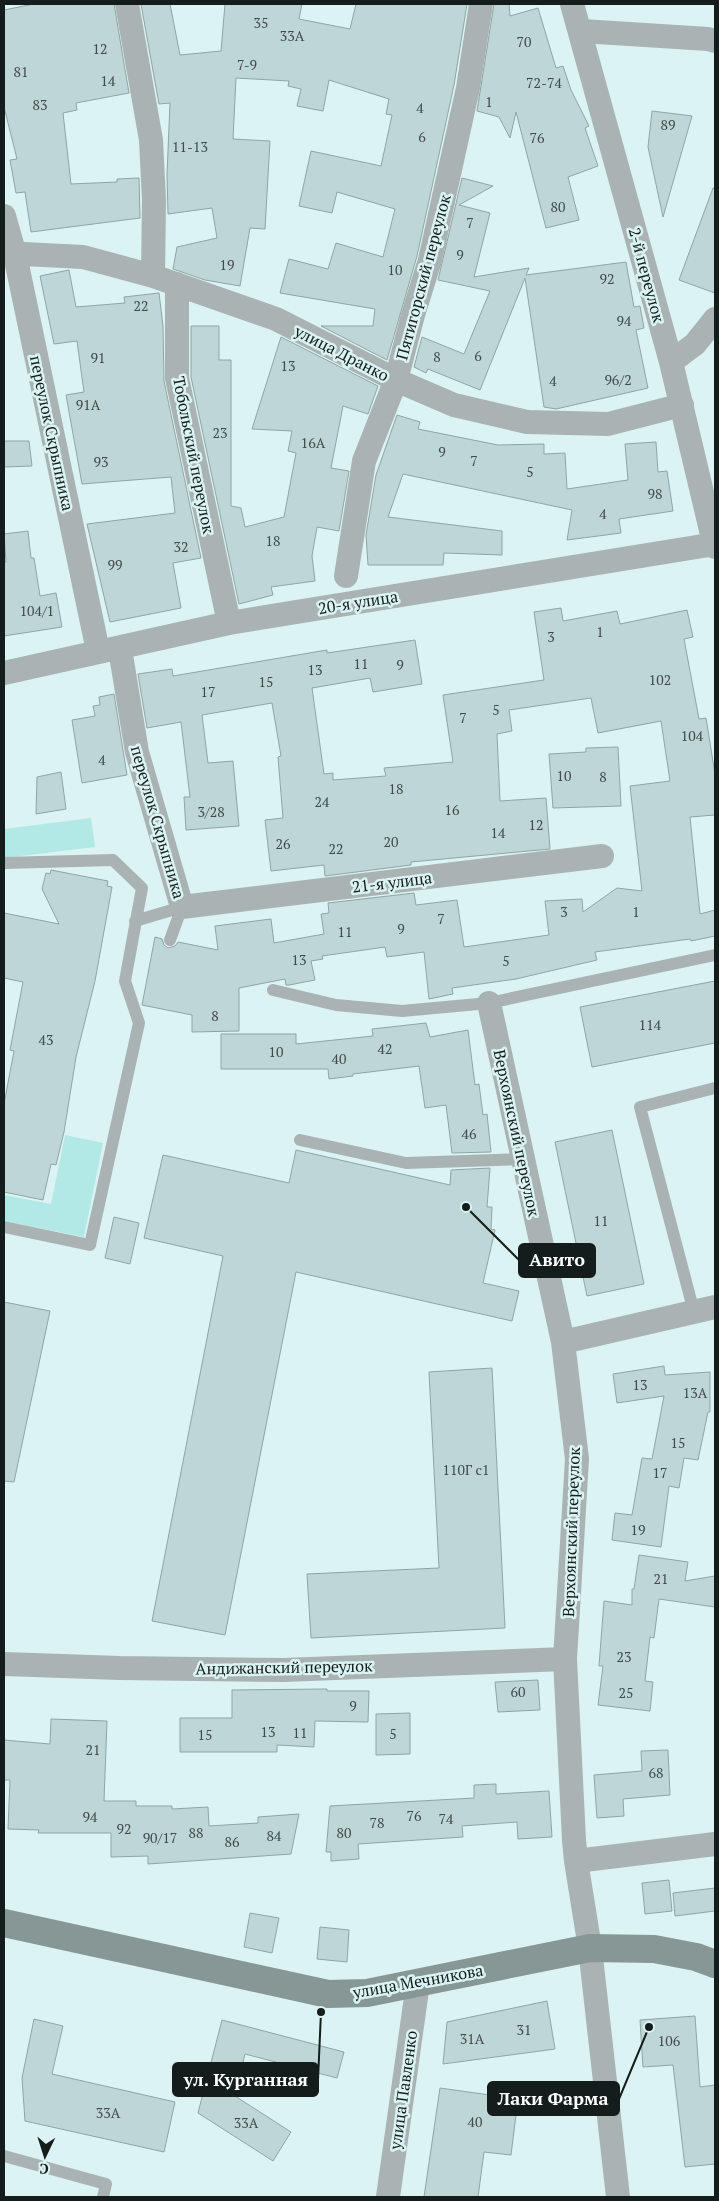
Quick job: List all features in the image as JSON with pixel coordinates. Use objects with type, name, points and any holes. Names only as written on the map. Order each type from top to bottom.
[{"type":"main road","name":"улица Мечникова","points":[[5,1926],[328,1994],[367,1993],[590,1948],[654,1949],[696,1957],[715,1964]]},
{"type":"street","points":[[127,4],[151,140],[154,200],[153,276]]},
{"type":"street","name":"Пятигорский переулок","points":[[346,576],[364,461],[396,380],[430,260],[468,88],[482,4]]},
{"type":"street","name":"2-й переулок","points":[[572,4],[582,31],[671,362],[715,545]]},
{"type":"street","points":[[582,31],[715,41]]},
{"type":"street","name":"переулок Скрыпника","points":[[4,216],[9,254],[109,650],[182,907]]},
{"type":"street","name":"улица Дранко","points":[[9,254],[83,257],[153,276],[276,319],[396,380],[454,404],[527,422],[608,424],[682,405]]},
{"type":"street","name":"Тобольский переулок","points":[[177,284],[177,378],[229,623]]},
{"type":"street","points":[[671,362],[695,344],[715,319]]},
{"type":"street","name":"20-я улица","points":[[4,673],[229,623],[715,545]]},
{"type":"street","name":"21-я улица","points":[[182,907],[602,856]]},
{"type":"street","name":"Верхоянский переулок","points":[[489,1004],[563,1342],[577,1460],[565,1658],[576,1861],[590,1948],[618,2197]]},
{"type":"street","points":[[563,1342],[705,1310]]},
{"type":"street","name":"Андижанский переулок","points":[[4,1664],[120,1668],[284,1670],[565,1658]]},
{"type":"street","points":[[576,1861],[715,1844]]},
{"type":"street","name":"улица Павленко","points":[[388,2197],[418,1983]]},
{"type":"lane","points":[[4,864],[113,860],[142,888],[125,981],[139,1023],[90,1244],[4,1227]]},
{"type":"lane","points":[[135,921],[182,907]]},
{"type":"lane","points":[[170,940],[182,907]]},
{"type":"lane","points":[[273,990],[336,1005],[402,1011],[489,1004],[715,954]]},
{"type":"lane","points":[[705,1310],[640,1107],[715,1088]]},
{"type":"lane","points":[[300,1140],[406,1163],[522,1159]]},
{"type":"lane","points":[[4,2156],[106,2184],[103,2197]]},
{"type":"shaded area","points":[[91,818],[95,847],[4,858],[4,829]]},
{"type":"shaded area","points":[[65,1135],[103,1143],[84,1237],[4,1221],[4,1195],[51,1204]]},
{"type":"building","points":[[34,4],[114,4],[129,93],[76,103],[77,110],[63,113],[71,184],[117,182],[117,179],[139,178],[140,218],[31,232],[25,192],[16,193],[10,160],[17,159],[4,107],[4,10]]},
{"type":"building","points":[[141,4],[170,4],[180,55],[221,51],[225,4],[302,4],[299,19],[350,29],[356,4],[467,4],[454,85],[417,256],[387,360],[321,326],[373,326],[375,309],[280,293],[289,259],[328,269],[336,243],[383,257],[395,209],[337,192],[332,213],[299,206],[311,151],[381,166],[392,115],[386,114],[389,99],[329,80],[323,111],[297,106],[301,89],[288,86],[289,81],[236,78],[233,139],[270,141],[265,229],[250,228],[240,286],[205,280],[173,269],[177,247],[217,238],[212,208],[168,214],[167,175],[170,103],[159,104]]},
{"type":"building","points":[[494,4],[509,4],[510,16],[538,8],[556,68],[563,66],[571,90],[589,126],[585,128],[598,166],[568,177],[579,220],[546,228],[516,112],[510,138],[499,117],[477,111]]},
{"type":"building","points":[[652,111],[692,116],[663,217],[648,147]]},
{"type":"building","points":[[462,178],[493,186],[459,205],[490,213],[474,277],[529,268],[526,275],[626,262],[634,307],[640,306],[644,328],[636,330],[648,388],[556,409],[544,407],[525,278],[480,390],[428,369],[426,373],[414,367],[422,337],[464,354],[490,291],[438,280]]},
{"type":"building","points":[[713,188],[715,188],[715,293],[679,280]]},
{"type":"building","points":[[69,270],[76,307],[125,303],[124,297],[159,293],[163,326],[164,381],[201,558],[173,563],[181,608],[110,622],[87,524],[175,513],[171,477],[82,484],[66,395],[84,392],[77,341],[54,344],[40,276]]},
{"type":"building","points":[[191,326],[219,326],[219,360],[231,360],[231,506],[241,508],[245,527],[284,517],[296,453],[288,451],[292,431],[252,429],[281,337],[378,386],[368,414],[343,406],[331,468],[349,471],[339,531],[317,527],[312,556],[315,581],[271,587],[273,595],[239,604],[191,377]]},
{"type":"building","points":[[397,415],[420,422],[418,429],[498,445],[544,444],[544,454],[565,453],[567,489],[628,480],[625,444],[656,442],[658,472],[667,471],[673,511],[619,519],[621,533],[567,540],[572,510],[403,474],[388,517],[502,531],[502,555],[444,553],[443,565],[368,565],[366,535],[376,475]]},
{"type":"building","points":[[4,441],[29,441],[32,466],[4,467]]},
{"type":"building","points":[[28,531],[31,558],[34,558],[40,596],[56,593],[62,627],[4,636],[4,562],[6,562],[4,534]]},
{"type":"building","points":[[561,608],[563,621],[617,611],[620,624],[687,610],[693,637],[684,639],[699,719],[706,718],[715,774],[715,815],[690,817],[700,914],[715,910],[715,936],[691,941],[690,939],[595,952],[597,960],[516,979],[452,988],[453,994],[429,999],[424,952],[387,957],[385,947],[322,956],[323,959],[311,961],[315,980],[286,985],[285,979],[239,988],[239,1031],[192,1032],[192,1015],[142,1005],[155,937],[162,939],[164,945],[168,948],[175,946],[178,942],[218,950],[215,926],[271,919],[274,943],[324,934],[321,914],[329,913],[328,903],[414,893],[416,905],[457,900],[464,947],[549,935],[545,901],[582,899],[583,912],[617,888],[642,891],[630,786],[670,781],[661,721],[598,733],[591,698],[509,710],[512,731],[497,734],[500,801],[546,798],[550,849],[411,862],[411,865],[325,876],[324,865],[271,871],[265,820],[283,818],[278,757],[281,756],[272,703],[202,715],[208,763],[233,761],[239,826],[186,830],[184,797],[190,797],[181,722],[147,728],[138,674],[172,669],[173,676],[327,650],[327,653],[415,640],[422,684],[373,692],[370,678],[312,688],[324,774],[333,773],[333,780],[386,776],[384,768],[453,762],[443,695],[544,680],[534,612]]},
{"type":"building","points":[[114,694],[127,775],[82,783],[72,720],[95,716],[93,706],[100,705],[99,697]]},
{"type":"building","points":[[618,747],[621,806],[553,808],[549,754],[586,752],[586,748]]},
{"type":"building","points":[[61,772],[66,809],[36,814],[37,777]]},
{"type":"building","points":[[51,870],[108,881],[107,886],[112,887],[95,981],[76,1057],[64,1132],[56,1165],[51,1164],[43,1200],[4,1192],[4,1104],[14,1051],[10,1050],[23,982],[4,978],[4,913],[59,924],[42,889],[46,873],[50,874]]},
{"type":"building","points":[[715,981],[715,1043],[592,1067],[580,1007]]},
{"type":"building","points":[[426,1023],[430,1037],[468,1030],[475,1085],[479,1084],[483,1115],[487,1114],[491,1152],[452,1153],[446,1105],[425,1108],[419,1066],[353,1074],[353,1076],[329,1079],[328,1069],[221,1069],[221,1034],[296,1034],[296,1044],[373,1036],[372,1029]]},
{"type":"building","points":[[612,1130],[644,1284],[587,1296],[555,1142]]},
{"type":"building","points":[[296,1150],[450,1185],[451,1170],[490,1168],[487,1207],[492,1207],[491,1229],[495,1230],[483,1283],[519,1291],[512,1321],[296,1272],[225,1635],[152,1621],[223,1256],[144,1238],[163,1155],[289,1183]]},
{"type":"building","points":[[114,1217],[139,1223],[130,1264],[105,1258]]},
{"type":"building","points":[[4,1302],[50,1311],[14,1482],[4,1481]]},
{"type":"building","points":[[664,1366],[665,1375],[710,1372],[710,1412],[708,1412],[698,1460],[684,1458],[679,1488],[669,1486],[661,1547],[612,1540],[615,1513],[632,1515],[642,1458],[652,1459],[664,1396],[617,1403],[613,1374]]},
{"type":"building","points":[[492,1368],[505,1628],[311,1638],[307,1574],[439,1568],[429,1372]]},
{"type":"building","points":[[639,1555],[688,1562],[685,1581],[715,1576],[715,1607],[659,1599],[654,1638],[650,1637],[645,1681],[653,1682],[650,1711],[598,1705],[603,1666],[599,1666],[604,1601],[632,1605],[632,1589],[634,1589]]},
{"type":"building","points":[[538,1680],[540,1710],[498,1712],[495,1682]]},
{"type":"building","points":[[327,1689],[327,1691],[369,1691],[368,1722],[315,1721],[314,1747],[277,1745],[277,1752],[180,1752],[180,1718],[232,1718],[232,1690]]},
{"type":"building","points":[[410,1713],[410,1754],[376,1755],[376,1714]]},
{"type":"building","points":[[51,1719],[107,1721],[104,1801],[136,1801],[136,1806],[172,1806],[172,1809],[208,1807],[209,1826],[258,1823],[258,1817],[299,1814],[291,1854],[148,1864],[148,1856],[111,1857],[111,1833],[38,1833],[39,1830],[8,1829],[10,1780],[4,1780],[4,1740],[50,1744]]},
{"type":"building","points":[[668,1750],[670,1795],[623,1799],[624,1816],[597,1818],[594,1775],[642,1771],[641,1751]]},
{"type":"building","points":[[496,1784],[496,1794],[549,1791],[552,1837],[518,1839],[517,1822],[462,1826],[463,1837],[358,1844],[359,1859],[331,1861],[331,1852],[326,1852],[330,1806],[474,1798],[474,1785]]},
{"type":"building","points":[[669,1880],[672,1911],[645,1914],[642,1883]]},
{"type":"building","points":[[715,1888],[715,1911],[675,1916],[673,1893]]},
{"type":"building","points":[[250,1913],[279,1918],[272,1953],[244,1947]]},
{"type":"building","points":[[320,1927],[349,1930],[347,1962],[317,1959]]},
{"type":"building","points":[[547,2001],[555,2049],[443,2064],[447,2022]]},
{"type":"building","points":[[695,2016],[700,2087],[715,2085],[715,2164],[685,2167],[673,2065],[643,2067],[640,2020]]},
{"type":"building","points":[[34,2019],[63,2026],[52,2074],[175,2102],[164,2152],[25,2121],[22,2078]]},
{"type":"building","points":[[222,2020],[344,2052],[337,2078],[245,2054],[235,2096],[291,2132],[273,2161],[198,2113]]},
{"type":"building","points":[[440,2088],[518,2099],[511,2155],[484,2152],[478,2197],[424,2197]]},
{"type":"place","name":"Авито","points":[[466,1207]]},
{"type":"place","name":"ул. Курганная","points":[[321,2012]]},
{"type":"place","name":"Лаки Фарма","points":[[649,2027]]}]
